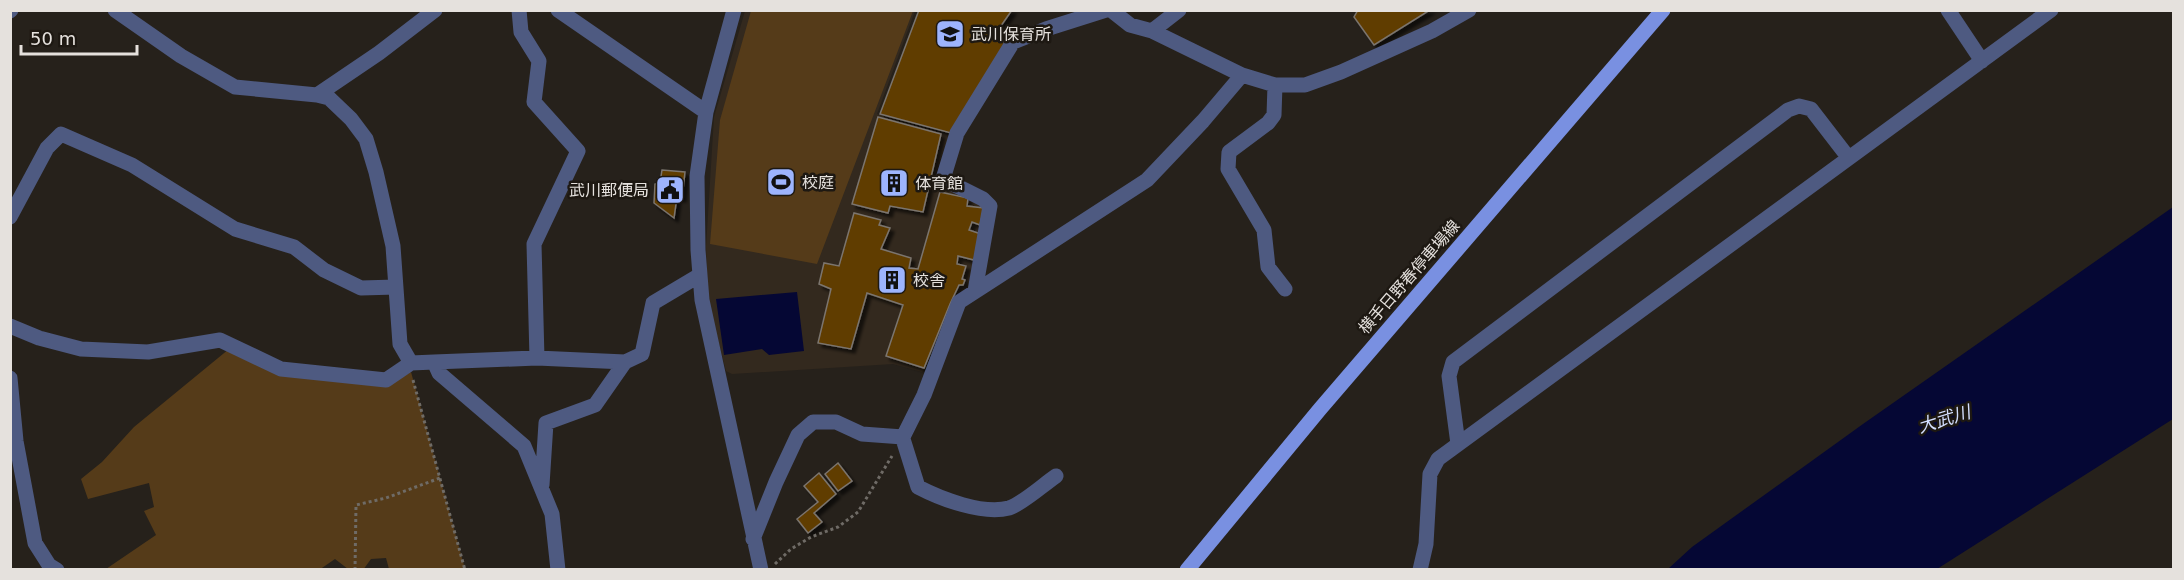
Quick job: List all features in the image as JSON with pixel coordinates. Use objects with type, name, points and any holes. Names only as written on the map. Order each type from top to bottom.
[{"type":"main road","name":"横手日野春停車場線","points":[[1187,570],[1320,409],[1663,10]]},
{"type":"street","points":[[115,10],[181,56],[235,87],[329,98],[351,119],[366,139],[376,172],[393,246],[400,344],[411,363]]},
{"type":"street","points":[[317,95],[379,53],[435,10]]},
{"type":"street","points":[[519,10],[521,32],[539,61],[534,102],[578,151],[534,244],[537,358]]},
{"type":"street","points":[[558,10],[706,112]]},
{"type":"street","points":[[734,10],[706,112],[698,176],[700,275],[702,300],[761,570]]},
{"type":"street","points":[[975,291],[990,206],[983,199],[943,179],[957,133],[1013,42],[1108,10],[1130,25],[1152,31],[1242,75],[1275,85],[1305,85],[1341,72],[1432,31],[1469,10]]},
{"type":"street","points":[[1152,31],[1179,10]]},
{"type":"street","points":[[1948,10],[1982,61]]},
{"type":"street","points":[[1420,570],[1426,544],[1430,474],[1438,459],[2051,10]]},
{"type":"street","points":[[753,539],[798,435],[813,422],[836,422],[862,435],[903,437],[924,395],[959,302],[1147,180],[1203,121],[1242,75]]},
{"type":"street","points":[[1275,85],[1274,115],[1268,123],[1229,152],[1228,169],[1264,230],[1268,267],[1285,289]]},
{"type":"street","points":[[1458,444],[1449,376],[1453,362],[1788,110],[1799,106],[1811,109],[1848,157]]},
{"type":"street","points":[[10,217],[47,148],[61,134],[132,165],[235,228],[294,247],[324,270],[361,288],[396,287]]},
{"type":"street","points":[[10,326],[39,338],[81,349],[148,352],[220,339],[281,369],[386,380],[411,363],[537,358],[625,362],[642,354],[653,303],[700,275]]},
{"type":"street","points":[[434,362],[439,373],[524,446],[552,514],[558,570]]},
{"type":"street","points":[[542,487],[546,423],[595,405],[625,362]]},
{"type":"street","points":[[10,378],[16,441],[35,543],[50,568]]},
{"type":"street","points":[[903,439],[918,487],[939,498],[958,503],[993,511],[1011,508],[1056,476]]},
{"type":"path","points":[[411,363],[411,372],[465,570]]},
{"type":"path","points":[[770,570],[791,549],[811,537],[838,527],[858,512],[903,439]]},
{"type":"path","points":[[355,570],[356,505],[386,498],[440,478]]},
{"type":"shaded area","points":[[745,11],[915,11],[877,114],[949,135],[934,179],[983,202],[973,288],[928,366],[922,372],[893,364],[732,374],[726,371],[708,301],[706,247],[714,117]]},
{"type":"shaded area","name":"校庭","points":[[751,11],[913,11],[817,264],[710,244],[720,120]]},
{"type":"shaded area","points":[[229,349],[277,373],[388,385],[411,372],[465,569],[389,569],[386,558],[371,559],[363,570],[348,569],[335,559],[319,570],[106,569],[156,535],[144,511],[154,507],[149,483],[88,499],[81,479],[102,462],[134,427]]},
{"type":"water","name":"大武川","points":[[2173,207],[2173,419],[1937,569],[1668,569],[1692,547],[1863,424]]},
{"type":"water","points":[[797,292],[804,351],[769,355],[762,349],[724,355],[716,299]]},
{"type":"building","name":"武川保育所","points":[[919,10],[1012,10],[996,33],[1008,47],[951,133],[880,114]]},
{"type":"building","points":[[1358,10],[1430,10],[1374,45],[1354,17]]},
{"type":"building","name":"体育館","points":[[878,117],[941,134],[923,212],[890,206],[888,213],[852,204]]},
{"type":"building","points":[[662,170],[685,172],[682,198],[677,197],[674,218],[654,203],[655,184],[660,183]]},
{"type":"building","name":"校舎","points":[[940,192],[968,198],[967,206],[984,208],[980,225],[972,222],[969,230],[981,234],[974,260],[958,256],[957,264],[966,266],[962,279],[965,280],[963,285],[959,285],[950,304],[924,368],[886,356],[903,305],[867,293],[851,349],[818,343],[831,289],[819,284],[824,263],[839,266],[854,213],[881,220],[879,225],[890,228],[881,249],[911,258],[909,268],[918,269]]},
{"type":"building","points":[[838,463],[852,481],[838,491],[825,474]]},
{"type":"building","points":[[819,473],[836,494],[814,513],[822,522],[808,533],[797,519],[818,502],[804,486]]},
{"type":"place","name":"武川保育所","points":[[950,34]]},
{"type":"place","name":"校庭","points":[[781,182]]},
{"type":"place","name":"体育館","points":[[894,183]]},
{"type":"place","name":"武川郵便局","points":[[670,190]]},
{"type":"place","name":"校舎","points":[[892,280]]}]
